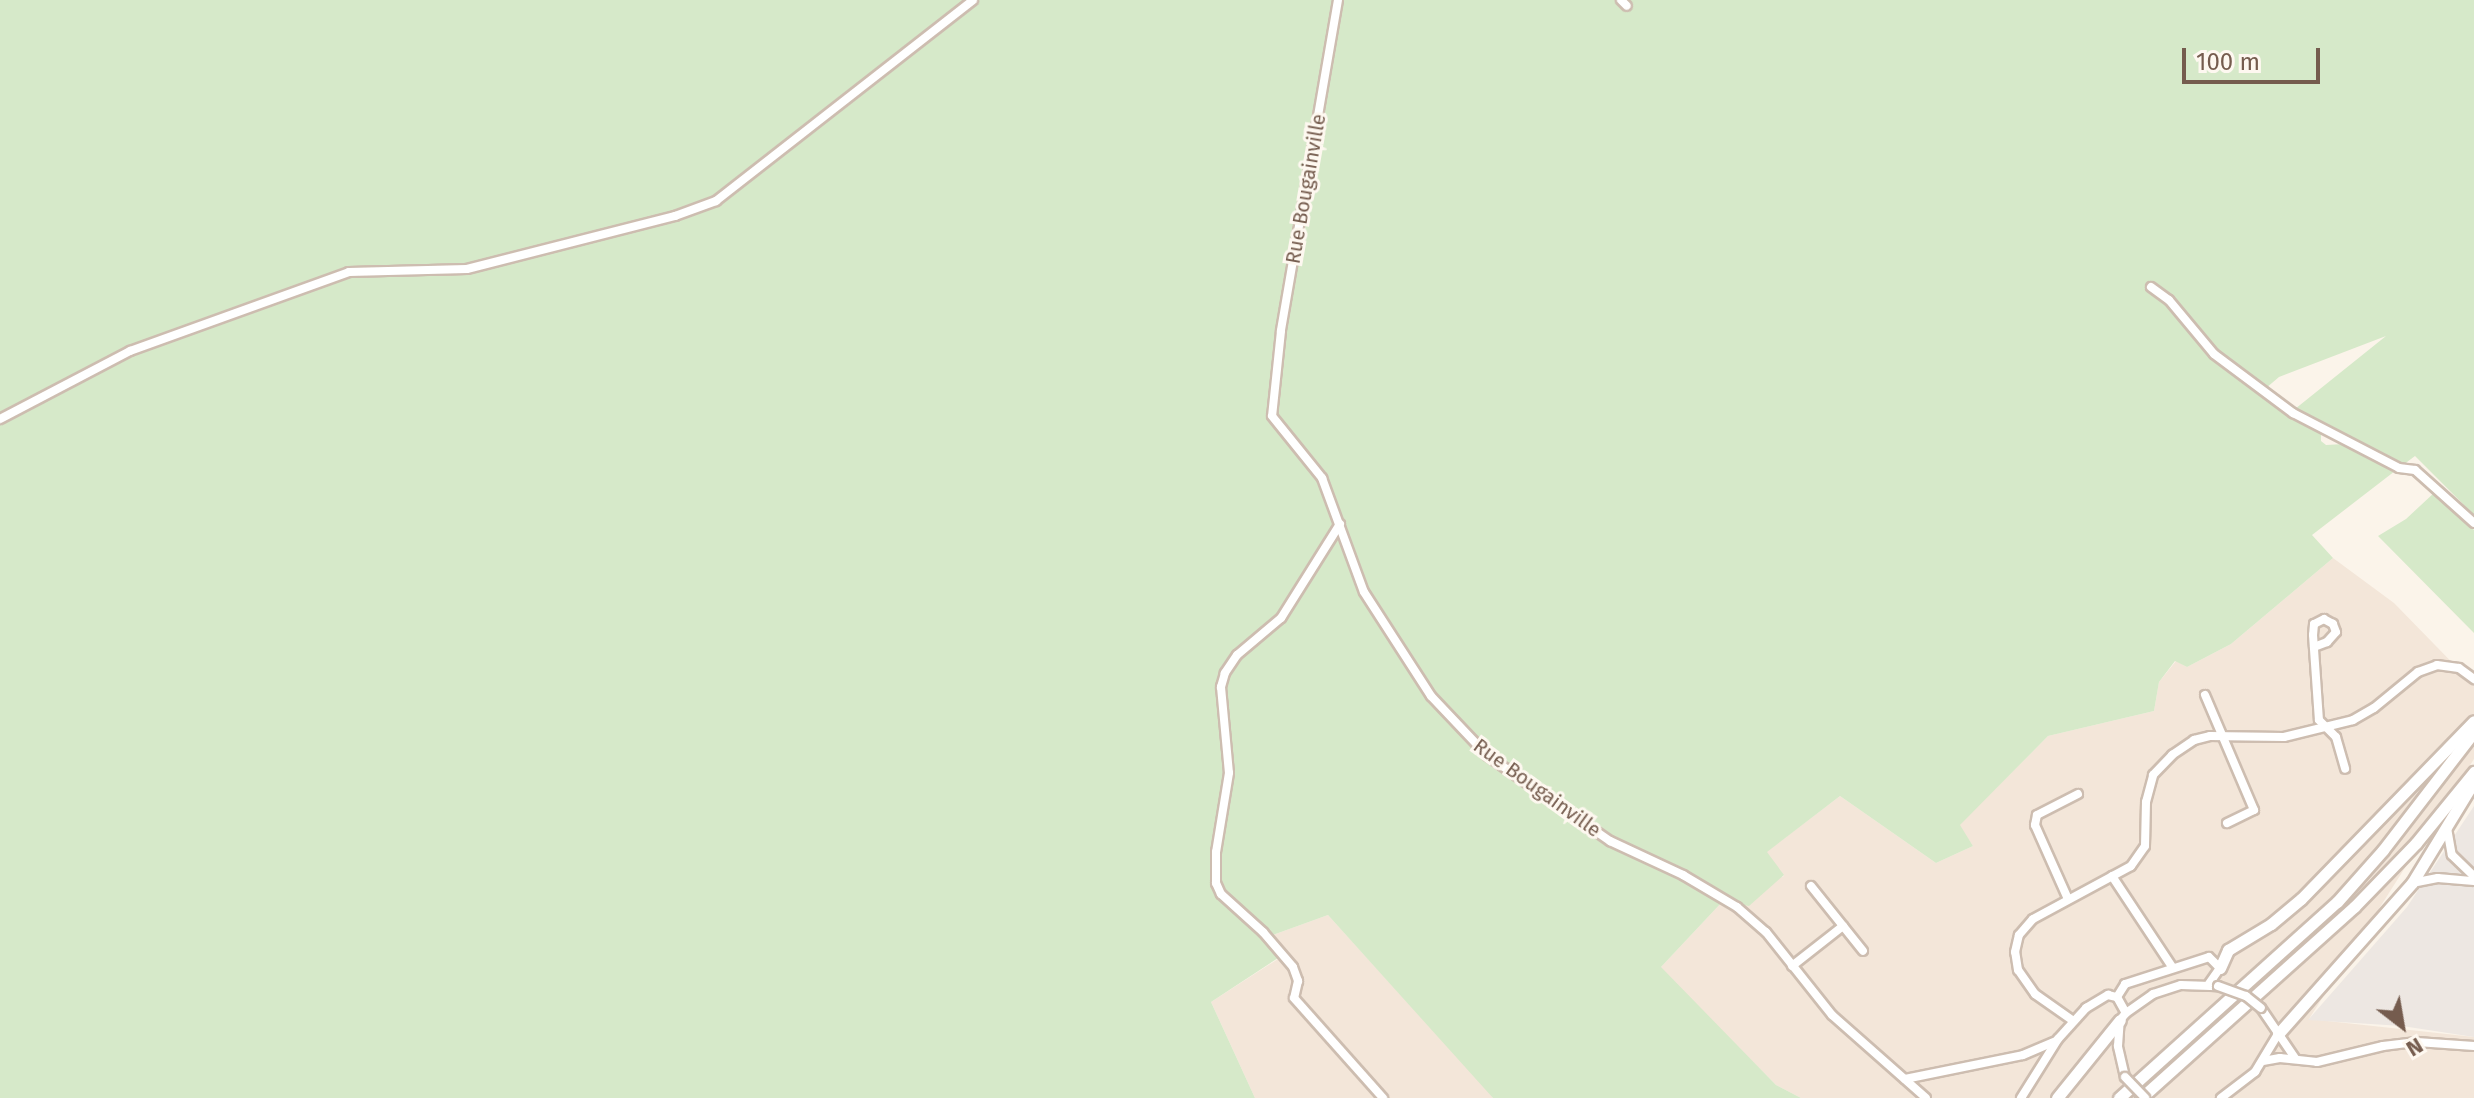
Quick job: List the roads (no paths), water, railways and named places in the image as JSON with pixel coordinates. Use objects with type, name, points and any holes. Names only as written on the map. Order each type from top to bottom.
[{"type":"main road","points":[[2220,968],[2228,950],[2271,924],[2301,899],[2474,721]]},
{"type":"main road","points":[[2119,1098],[2337,902],[2383,850],[2474,732]]},
{"type":"main road","points":[[2143,1098],[2354,907],[2416,843],[2474,772]]},
{"type":"main road","points":[[2278,1034],[2412,883],[2474,780]]},
{"type":"main road","points":[[2057,1098],[2123,1016]]},
{"type":"street","points":[[0,419],[130,351],[349,272],[467,269],[675,216],[716,201],[973,0]]},
{"type":"street","name":"Rue Bougainville","points":[[1338,0],[1281,331],[1272,416],[1322,478],[1364,592],[1431,696],[1488,756],[1610,841],[1727,899],[1757,923],[1832,1015],[1926,1098]]},
{"type":"street","points":[[2151,287],[2169,300],[2214,354],[2293,413],[2399,468],[2415,470],[2474,523]]},
{"type":"street","points":[[1340,524],[1281,618],[1237,655],[1225,673],[1221,687],[1229,773],[1216,852],[1216,883],[1221,894],[1263,932],[1293,967],[1298,981],[1294,998],[1383,1098]]},
{"type":"street","points":[[2314,647],[2319,720],[2336,737],[2345,769]]},
{"type":"street","points":[[2072,1020],[2035,994],[2018,970],[2015,952],[2019,935],[2033,919],[2131,866],[2145,846],[2146,802],[2153,775],[2172,755],[2194,740],[2223,736],[2284,737],[2327,728],[2374,708],[2427,668],[2449,664],[2474,679]]},
{"type":"street","points":[[2205,695],[2254,810],[2227,823]]},
{"type":"street","points":[[2068,899],[2035,825],[2037,815],[2078,794]]},
{"type":"street","points":[[2448,823],[2446,835],[2452,855],[2474,878]]},
{"type":"street","points":[[2112,876],[2173,968]]},
{"type":"street","points":[[2412,883],[2438,878],[2474,878]]},
{"type":"street","points":[[1811,886],[1863,951]]},
{"type":"street","points":[[1792,966],[1843,926]]},
{"type":"street","points":[[2021,1098],[2072,1020],[2112,996],[2125,984],[2209,957],[2220,968],[2214,985]]},
{"type":"street","points":[[2123,1016],[2153,994],[2181,985],[2214,985],[2246,996],[2261,1008],[2295,1058],[2304,1063],[2417,1042],[2474,1046]]},
{"type":"street","points":[[2112,996],[2123,1016],[2118,1046],[2125,1077],[2143,1098]]},
{"type":"street","points":[[2221,1098],[2244,1082],[2263,1061],[2278,1034]]},
{"type":"street","points":[[1905,1079],[2023,1055],[2056,1041]]},
{"type":"street","points":[[2263,1061],[2295,1058]]}]
